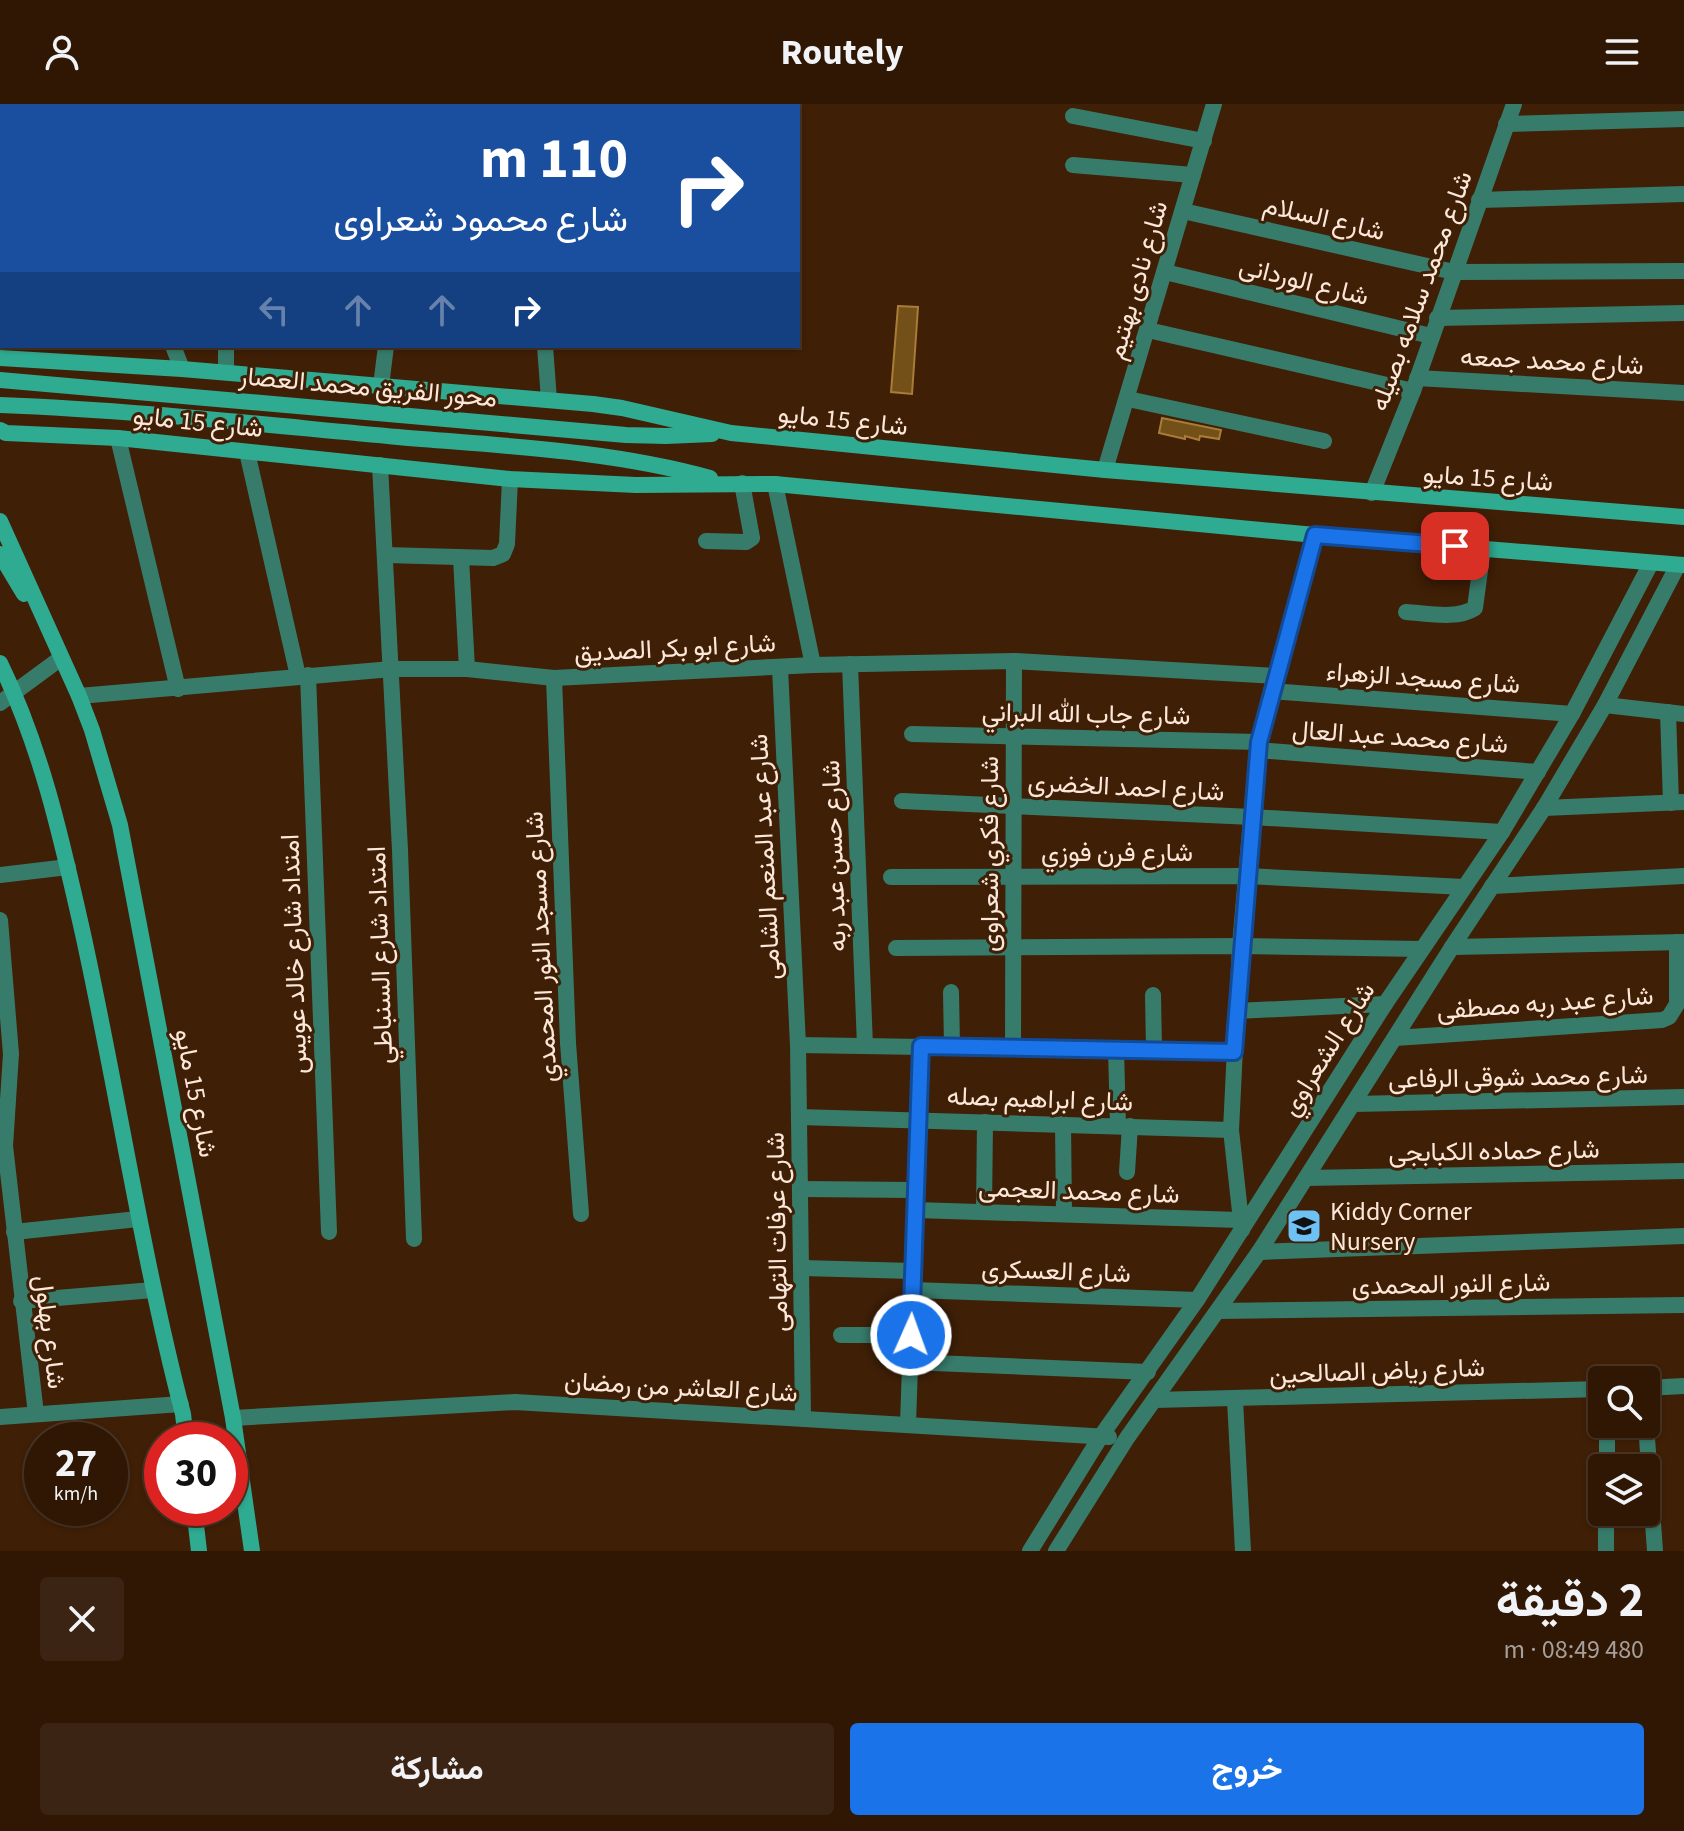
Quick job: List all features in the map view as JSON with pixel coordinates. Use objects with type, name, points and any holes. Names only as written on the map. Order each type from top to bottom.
[{"type":"main road","name":"شارع 15 مايو","points":[[3,360],[226,372],[549,400],[622,408],[731,433],[1105,470],[1684,517]]},
{"type":"main road","name":"محور الفريق محمد العصار","points":[[0,380],[626,435],[731,433]]},
{"type":"main road","name":"محور الفريق محمد العصار","points":[[0,405],[287,427],[562,453],[652,465],[733,483]]},
{"type":"main road","name":"شارع 15 مايو","points":[[2,434],[118,438],[510,479],[636,485],[775,484],[1315,535],[1681,565]]},
{"type":"main road","name":"شارع 15 مايو","points":[[0,521],[79,696],[116,811],[131,874],[233,1418],[252,1551]]},
{"type":"main road","points":[[0,554],[61,658]]},
{"type":"main road","points":[[0,663],[7,698],[44,773],[68,867],[100,1010],[138,1219],[184,1422]]},
{"type":"main road","points":[[196,1526],[199,1551]]},
{"type":"street","name":"شارع نادى بهتيم","points":[[1105,470],[1214,104]]},
{"type":"street","name":"شارع محمد سلامه بصيله","points":[[1372,493],[1415,385],[1514,104]]},
{"type":"street","points":[[1073,116],[1204,141]]},
{"type":"street","points":[[1506,124],[1684,119]]},
{"type":"street","points":[[1073,165],[1193,175]]},
{"type":"street","points":[[1479,200],[1684,194]]},
{"type":"street","name":"شارع السلام","points":[[1183,211],[1454,272],[1684,271]]},
{"type":"street","name":"شارع الوردانى","points":[[1165,272],[1431,336]]},
{"type":"street","points":[[1437,318],[1684,313]]},
{"type":"street","name":"شارع محمد جمعه","points":[[1148,330],[1415,385],[1684,393]]},
{"type":"street","points":[[174,348],[182,369]]},
{"type":"street","points":[[226,348],[226,372]]},
{"type":"street","points":[[381,386],[386,348]]},
{"type":"street","points":[[545,348],[549,400]]},
{"type":"street","points":[[1128,399],[1324,441]]},
{"type":"street","points":[[118,438],[178,689]]},
{"type":"street","name":"امتداد شارع خالد عويس","points":[[247,452],[303,676],[329,1232]]},
{"type":"street","name":"امتداد شارع السنباطي","points":[[380,465],[392,669],[414,1239]]},
{"type":"street","points":[[386,555],[493,558],[503,554],[507,544],[510,479]]},
{"type":"street","points":[[706,541],[746,542],[752,538],[733,483]]},
{"type":"street","points":[[775,484],[813,665]]},
{"type":"street","points":[[1241,1225],[1231,1130],[1240,946],[1258,746],[1315,535]]},
{"type":"street","points":[[1406,612],[1471,612],[1475,608],[1483,548]]},
{"type":"street","points":[[461,558],[467,669]]},
{"type":"street","name":"شارع الشعراوي","points":[[1030,1551],[1101,1436],[1197,1300],[1241,1225],[1385,1004],[1502,832],[1572,714],[1651,563]]},
{"type":"street","name":"شارع الشعراوي","points":[[1056,1551],[1127,1438],[1259,1252],[1544,808],[1605,705],[1681,565]]},
{"type":"street","points":[[7,698],[61,658]]},
{"type":"street","name":"شارع ابو بكر الصديق","points":[[79,696],[392,669],[467,669],[554,678],[813,665],[1014,661],[1273,683]]},
{"type":"street","name":"شارع فكري شعراوى","points":[[1013,1047],[1014,661]]},
{"type":"street","name":"شارع حسن عبد ربه","points":[[850,664],[865,1046]]},
{"type":"street","name":"شارع عبد المنعم الشامى","points":[[780,668],[798,1045]]},
{"type":"street","name":"شارع مسجد النور المحمدي","points":[[554,678],[568,1043],[581,1214]]},
{"type":"street","name":"شارع مسجد الزهراء","points":[[1273,683],[1572,714]]},
{"type":"street","points":[[1544,808],[1678,803],[1676,713],[1605,705]]},
{"type":"street","name":"شارع جاب الله البراني","points":[[912,734],[1013,735],[1258,746]]},
{"type":"street","name":"شارع محمد عبد العال","points":[[1258,746],[1538,772]]},
{"type":"street","name":"شارع احمد الخضرى","points":[[902,801],[1502,832]]},
{"type":"street","points":[[0,875],[68,867]]},
{"type":"street","name":"شارع فرن فوزي","points":[[891,877],[1247,876],[1464,887]]},
{"type":"street","points":[[1492,886],[1684,876]]},
{"type":"street","name":"شارع بهلول","points":[[0,920],[11,1054],[2,1146],[36,1414]]},
{"type":"street","points":[[1452,947],[1680,942]]},
{"type":"street","name":"شارع عبد ربه مصطفى","points":[[1395,1038],[1662,1020],[1669,1017],[1677,1004],[1680,942]]},
{"type":"street","points":[[896,948],[1240,946],[1421,949]]},
{"type":"street","points":[[951,992],[952,1046]]},
{"type":"street","points":[[1153,995],[1154,1049]]},
{"type":"street","points":[[1236,1011],[1385,1004]]},
{"type":"street","points":[[798,1045],[1234,1052]]},
{"type":"street","name":"شارع عرفات التهامى","points":[[798,1045],[803,1418]]},
{"type":"street","points":[[908,1424],[921,1046]]},
{"type":"street","points":[[1116,1049],[1127,1172]]},
{"type":"street","name":"شارع محمد شوقى الرفاعى","points":[[1353,1104],[1684,1097]]},
{"type":"street","name":"شارع ابراهيم بصله","points":[[799,1117],[1231,1130]]},
{"type":"street","points":[[984,1212],[985,1122]]},
{"type":"street","points":[[1063,1124],[1064,1214]]},
{"type":"street","name":"شارع حماده الكبابجى","points":[[1306,1178],[1684,1171]]},
{"type":"street","points":[[801,1189],[916,1190]]},
{"type":"street","name":"شارع محمد العجمى","points":[[915,1210],[1064,1214],[1241,1225]]},
{"type":"street","points":[[14,1232],[138,1219]]},
{"type":"street","points":[[1259,1252],[1684,1236]]},
{"type":"street","points":[[802,1268],[913,1271]]},
{"type":"street","points":[[21,1301],[153,1290]]},
{"type":"street","name":"شارع العسكرى","points":[[913,1290],[1197,1300]]},
{"type":"street","name":"شارع النور المحمدى","points":[[1218,1311],[1684,1305]]},
{"type":"street","points":[[841,1335],[911,1335]]},
{"type":"street","points":[[910,1362],[1148,1372]]},
{"type":"street","points":[[1660,1387],[1684,1386]]},
{"type":"street","name":"شارع رياض الصالحين","points":[[1154,1400],[1588,1389]]},
{"type":"street","points":[[1235,1400],[1243,1551]]},
{"type":"street","name":"شارع العاشر من رمضان","points":[[233,1418],[515,1402],[1127,1438]]},
{"type":"street","points":[[0,1417],[181,1404]]},
{"type":"street","points":[[1647,1438],[1655,1551]]},
{"type":"street","points":[[1606,1526],[1606,1551]]},
{"type":"building","points":[[898,306],[918,307],[912,394],[891,392]]},
{"type":"building","points":[[1162,418],[1221,430],[1219,439],[1200,436],[1199,440],[1185,436],[1185,439],[1159,433]]},
{"type":"place","name":"Kiddy Corner Nursery","points":[[1304,1226]]},
{"type":"route","points":[[911,1335],[921,1046],[1234,1052],[1240,946],[1259,742],[1315,535],[1455,546]]}]
